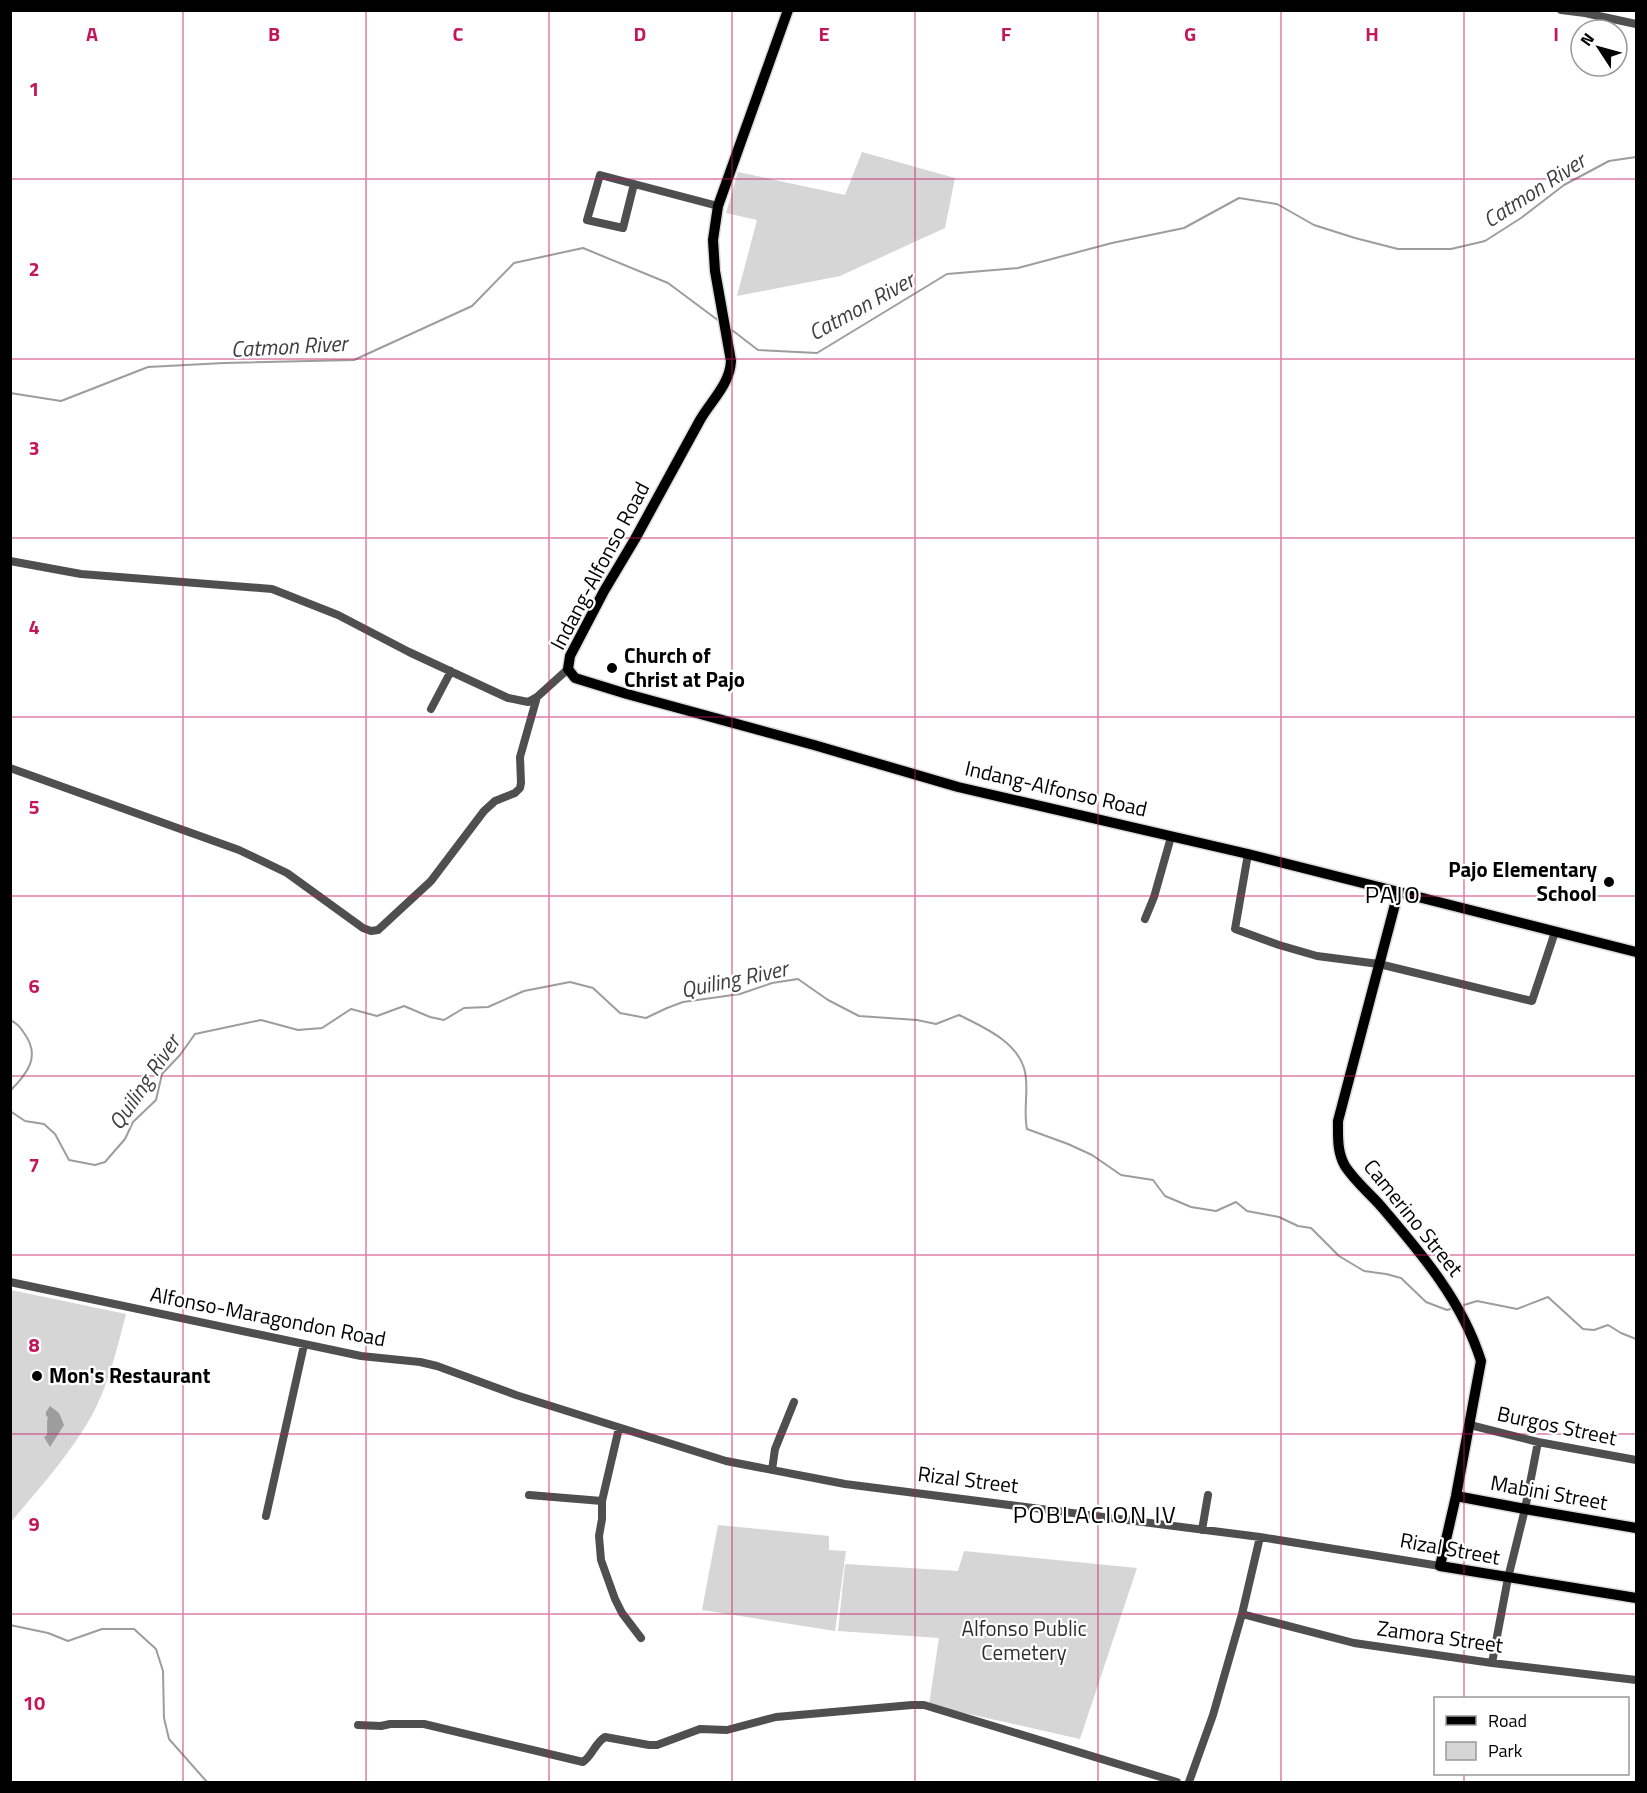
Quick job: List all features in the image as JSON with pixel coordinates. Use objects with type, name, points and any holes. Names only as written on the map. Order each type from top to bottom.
[{"type":"main road","name":"Indang-Alfonso Road","points":[[788,10],[718,207],[713,240],[715,271],[731,361],[730,370],[724,385],[710,402],[570,656],[568,669],[575,678],[958,786],[1248,855],[1636,952]]},
{"type":"main road","name":"Camerino Street","points":[[1398,893],[1338,1121],[1338,1149],[1346,1167],[1380,1205],[1445,1286],[1464,1318],[1481,1361],[1456,1496],[1440,1566]]},
{"type":"main road","name":"Mabini Street","points":[[1456,1496],[1636,1528]]},
{"type":"main road","name":"Rizal Street","points":[[1440,1566],[1636,1598]]},
{"type":"street","points":[[1561,10],[1636,24]]},
{"type":"street","points":[[634,184],[623,228],[587,220],[600,175],[634,184],[718,207]]},
{"type":"street","points":[[10,561],[81,574],[272,589],[338,615],[508,698],[528,702],[537,697],[568,669]]},
{"type":"street","points":[[431,709],[450,671]]},
{"type":"street","points":[[10,768],[239,850],[287,873],[363,928],[371,931],[378,930],[431,880],[484,811],[495,801],[515,793],[520,788],[520,757],[537,697]]},
{"type":"street","points":[[1145,919],[1154,897],[1171,837]]},
{"type":"street","points":[[1248,855],[1235,929],[1317,956],[1379,964],[1532,1001],[1555,932]]},
{"type":"street","name":"Alfonso-Maragondon Road","points":[[10,1282],[304,1345],[361,1356],[420,1362],[516,1395]]},
{"type":"street","points":[[266,1516],[304,1345]]},
{"type":"street","name":"Rizal Street","points":[[516,1395],[726,1461],[845,1484],[1260,1537],[1440,1566]]},
{"type":"street","points":[[772,1470],[775,1449],[794,1402]]},
{"type":"street","name":"Burgos Street","points":[[1470,1425],[1538,1442],[1636,1460]]},
{"type":"street","points":[[619,1428],[602,1501],[599,1536],[601,1560],[622,1613],[641,1638]]},
{"type":"street","points":[[1492,1663],[1538,1442]]},
{"type":"street","points":[[529,1495],[602,1501]]},
{"type":"street","points":[[1202,1530],[1208,1495]]},
{"type":"street","points":[[1189,1782],[1213,1715],[1242,1614],[1260,1537]]},
{"type":"street","name":"Zamora Street","points":[[1242,1614],[1354,1643],[1492,1663],[1636,1680]]},
{"type":"street","points":[[358,1725],[424,1724],[583,1762],[599,1741],[605,1737],[657,1745],[700,1729],[727,1730],[776,1717],[912,1705],[924,1706],[1177,1782]]},
{"type":"green space","points":[[862,152],[955,178],[945,228],[840,276],[737,296],[757,220],[726,213],[738,172],[845,195]]},
{"type":"green space","points":[[11,1290],[126,1314],[110,1372],[93,1414],[59,1464],[11,1522]]},
{"type":"green space","points":[[718,1525],[829,1536],[829,1550],[846,1551],[835,1631],[702,1610]]},
{"type":"green space","name":"Alfonso Public Cemetery","points":[[964,1551],[1137,1568],[1080,1739],[929,1705],[939,1638],[838,1631],[845,1564],[958,1571]]},
{"type":"shaded area","points":[[50,1406],[59,1413],[64,1425],[50,1447],[44,1437],[47,1435],[46,1412]]},
{"type":"waterway","name":"Catmon River","points":[[728,327],[758,350],[817,353],[947,274],[1018,268],[1112,243],[1184,228],[1239,198],[1277,204],[1314,225],[1398,249],[1451,249],[1485,241],[1521,218],[1564,185],[1609,161],[1636,157]]},
{"type":"waterway","name":"Catmon River","points":[[10,393],[61,401],[148,367],[354,360],[472,306],[514,263],[583,248],[668,283],[719,321]]},
{"type":"waterway","name":"Quiling River","points":[[10,1111],[25,1121],[44,1124],[55,1134],[69,1160],[95,1165],[105,1162],[125,1139],[133,1122],[156,1100],[162,1074],[195,1034],[261,1020],[298,1030],[322,1028],[351,1009],[377,1016],[404,1006],[444,1020],[464,1008],[488,1007],[524,991],[570,982],[593,988],[620,1013],[646,1018],[683,1002],[740,994],[772,983],[798,979],[828,1000],[859,1016],[917,1020],[936,1024],[959,1015],[989,1030],[1008,1044],[1021,1061],[1026,1079],[1027,1129],[1092,1155],[1121,1175],[1153,1180],[1165,1196],[1191,1207],[1216,1211],[1236,1202],[1247,1211],[1279,1217],[1298,1226],[1311,1228],[1339,1256],[1364,1271],[1401,1278],[1426,1302],[1447,1310],[1453,1308]]},
{"type":"waterway","name":"Quiling River","points":[[10,1020],[20,1027],[32,1049],[27,1071],[10,1091]]},
{"type":"waterway","name":"Quiling River","points":[[1461,1306],[1477,1301],[1517,1309],[1548,1297],[1583,1329],[1594,1330],[1608,1325],[1636,1339]]},
{"type":"waterway","points":[[10,1625],[48,1633],[68,1641],[102,1629],[134,1629],[156,1649],[163,1671],[164,1718],[169,1739],[207,1782]]},
{"type":"place","name":"Church of Christ at Pajo","points":[[612,668]]},
{"type":"place","name":"Pajo Elementary School","points":[[1609,882]]},
{"type":"place","name":"Mon's Restaurant","points":[[37,1376]]},
{"type":"district","name":"PAJO","points":[[1393,895]]},
{"type":"district","name":"POBLACION IV","points":[[1095,1515]]}]
